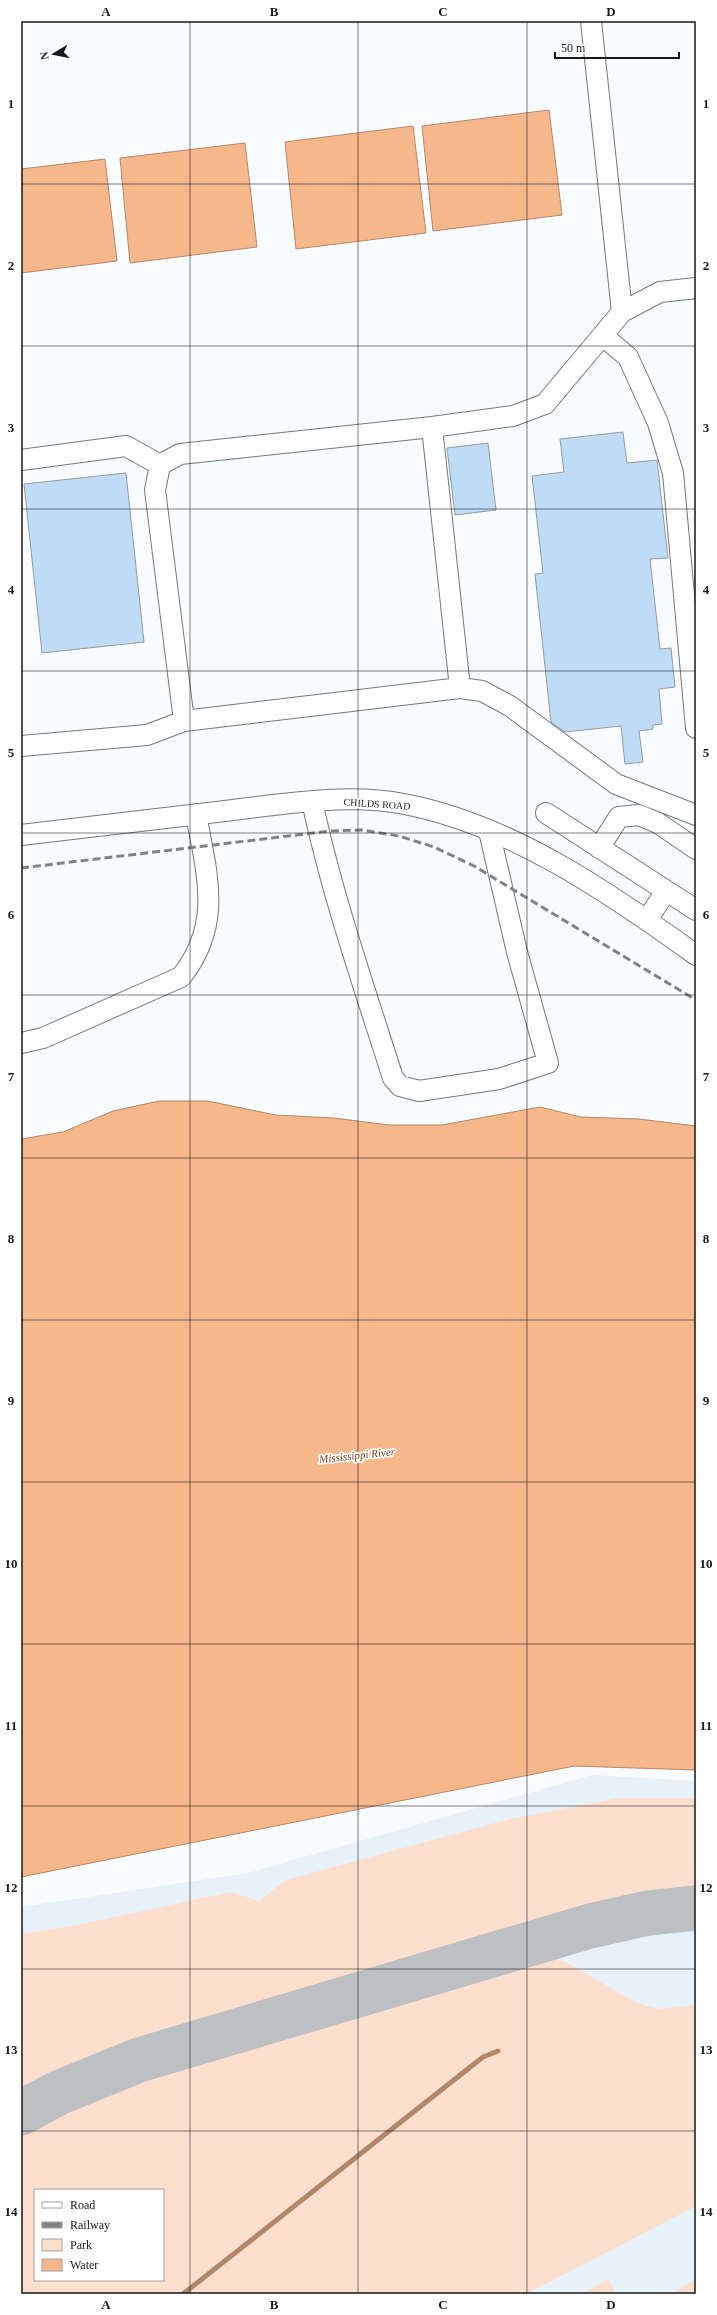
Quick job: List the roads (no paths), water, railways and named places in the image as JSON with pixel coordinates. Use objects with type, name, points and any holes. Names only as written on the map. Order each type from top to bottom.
[{"type":"street","points":[[591,21],[622,312]]},
{"type":"street","points":[[184,722],[155,490],[160,465],[180,454],[432,427],[513,416],[545,404],[622,312],[660,292],[696,288]]},
{"type":"street","points":[[603,336],[628,357],[658,422],[674,473],[691,629],[696,728]]},
{"type":"street","points":[[432,427],[460,688]]},
{"type":"street","points":[[21,460],[126,446],[160,465]]},
{"type":"street","points":[[21,746],[147,734],[184,722],[460,688],[482,691],[510,706],[616,784],[696,815]]},
{"type":"street","name":"CHILDS ROAD","points":[[21,835],[312,802],[362,801],[403,804],[440,813],[488,831],[546,858],[623,902],[696,955]]},
{"type":"street","points":[[312,802],[319,833],[343,916],[393,1078],[400,1086],[419,1091],[499,1079],[548,1063],[498,881],[488,831]]},
{"type":"street","points":[[546,813],[696,910]]},
{"type":"street","points":[[21,1043],[43,1038],[180,977],[195,959],[208,923],[209,899],[196,814]]},
{"type":"street","points":[[599,848],[619,817],[639,815],[658,823],[696,849]]},
{"type":"street","points":[[647,920],[666,891]]},
{"type":"water","points":[[549,110],[562,215],[433,231],[422,126]]},
{"type":"water","points":[[413,126],[426,233],[296,249],[285,142]]},
{"type":"water","points":[[245,143],[257,247],[130,263],[120,158]]},
{"type":"water","points":[[105,159],[117,261],[21,273],[21,169]]},
{"type":"water","name":"Mississippi River","points":[[159,1101],[208,1101],[275,1115],[334,1118],[389,1125],[442,1125],[540,1107],[581,1117],[639,1119],[696,1126],[696,1770],[574,1766],[21,1877],[21,1139],[63,1132],[113,1111]]},
{"type":"waterway","points":[[183,2294],[483,2057],[498,2051]]},
{"type":"railway","points":[[21,868],[330,831],[362,830],[399,836],[434,847],[474,866],[696,1000]]}]
